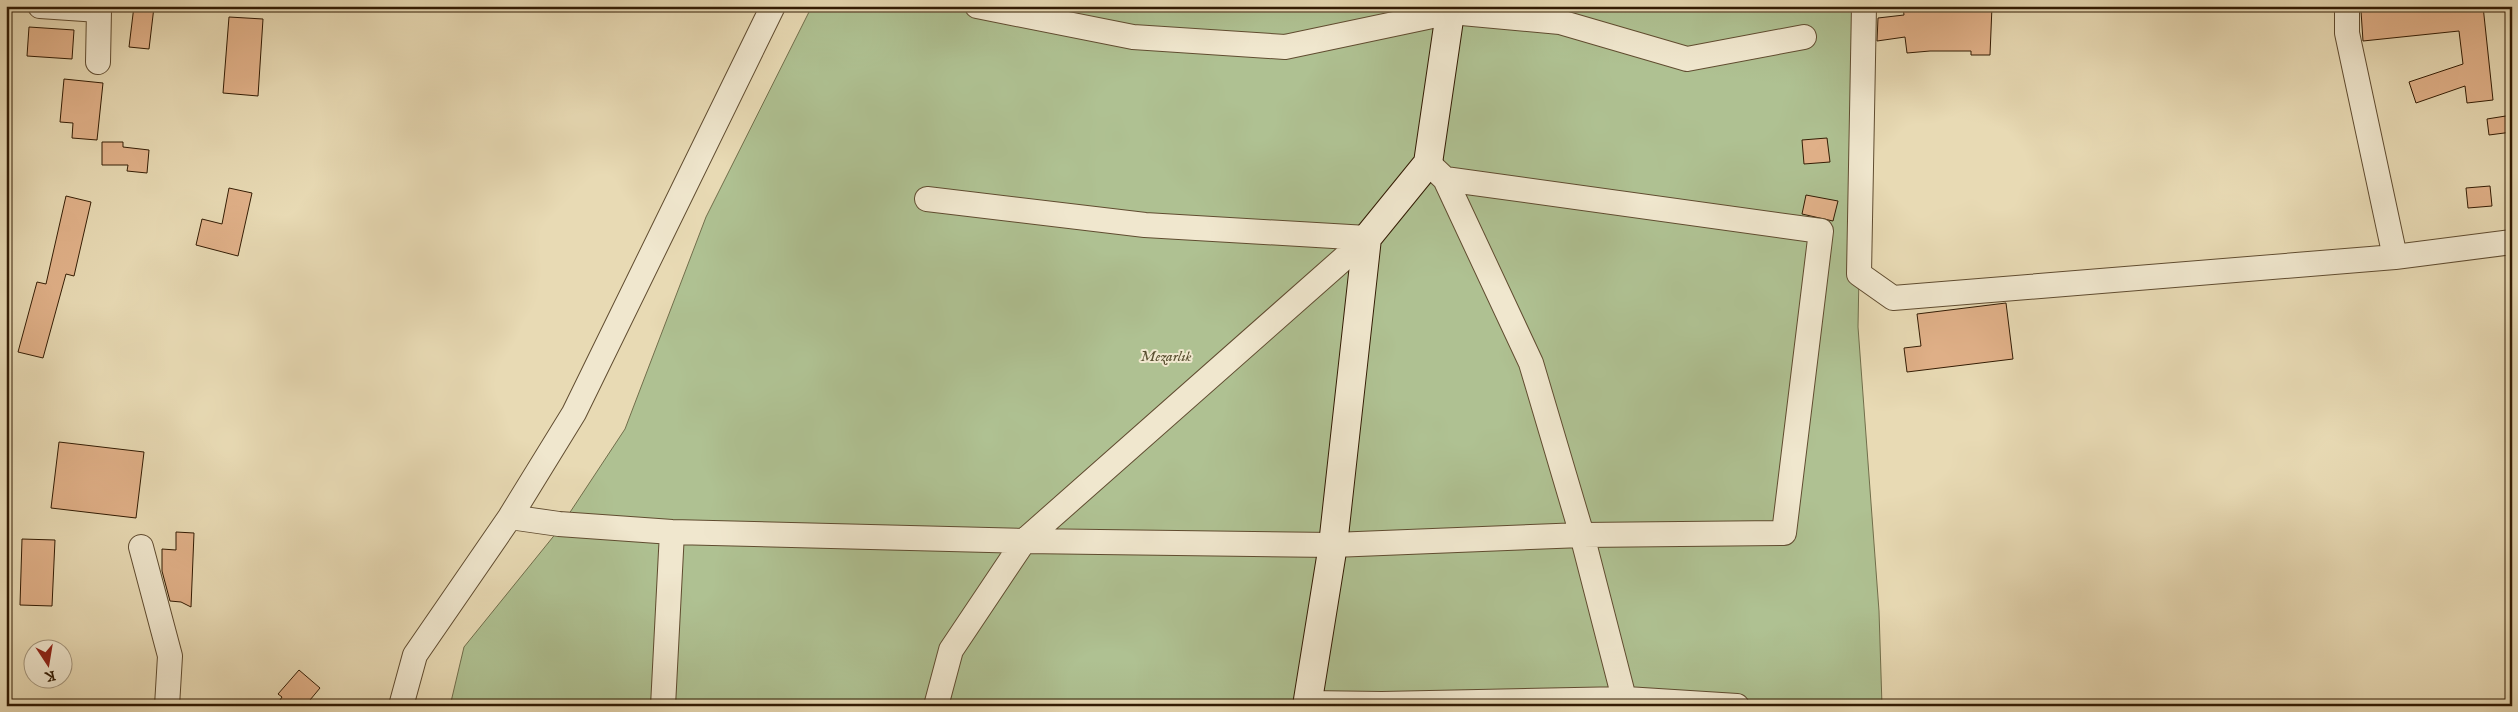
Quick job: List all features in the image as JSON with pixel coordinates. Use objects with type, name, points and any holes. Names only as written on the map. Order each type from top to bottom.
[{"type":"street","points":[[40,6],[99,8],[98,62]]},
{"type":"street","points":[[401,706],[415,655],[510,517],[574,413],[773,6]]},
{"type":"street","points":[[977,6],[1133,37],[1285,47],[1451,9],[1560,22],[1686,59],[1804,37]]},
{"type":"street","points":[[1864,6],[1859,274],[1893,298],[2395,257],[2512,242]]},
{"type":"street","points":[[2347,6],[2347,33],[2395,257]]},
{"type":"street","points":[[1451,9],[1437,171],[1531,363],[1582,535],[1626,702]]},
{"type":"street","points":[[510,517],[559,524],[672,532],[1024,541],[1333,545],[1582,535],[1784,533],[1821,231],[1437,171]]},
{"type":"street","points":[[936,706],[951,650],[1024,541],[1367,238],[1437,171]]},
{"type":"street","points":[[927,199],[1145,225],[1367,238]]},
{"type":"street","points":[[1367,238],[1333,545],[1308,704],[1626,702],[1737,706]]},
{"type":"street","points":[[664,706],[672,532]]},
{"type":"street","points":[[141,547],[170,656],[167,706]]},
{"type":"green space","name":"Mezarlık","points":[[812,6],[1864,6],[1858,327],[1879,611],[1882,706],[450,706],[464,647],[557,532],[625,429],[706,217]]},
{"type":"building","points":[[134,6],[154,7],[149,49],[129,47]]},
{"type":"building","points":[[1903,6],[1992,6],[1990,55],[1971,55],[1971,51],[1907,53],[1905,37],[1877,41],[1878,18],[1904,15]]},
{"type":"building","points":[[2399,6],[2483,6],[2493,100],[2467,103],[2465,86],[2416,103],[2409,82],[2463,64],[2459,31],[2363,41],[2361,11]]},
{"type":"building","points":[[229,17],[263,19],[258,96],[223,93]]},
{"type":"building","points":[[29,27],[74,30],[72,59],[27,56]]},
{"type":"building","points":[[64,79],[103,83],[97,140],[72,138],[73,123],[60,122]]},
{"type":"building","points":[[2512,115],[2512,132],[2489,135],[2487,119]]},
{"type":"building","points":[[1827,138],[1830,162],[1804,164],[1802,140]]},
{"type":"building","points":[[102,142],[123,142],[123,147],[149,150],[147,173],[127,171],[128,165],[102,165]]},
{"type":"building","points":[[2490,186],[2492,206],[2468,208],[2466,188]]},
{"type":"building","points":[[229,188],[252,193],[238,256],[196,245],[202,219],[222,224]]},
{"type":"building","points":[[1806,195],[1838,201],[1833,221],[1802,214]]},
{"type":"building","points":[[66,196],[91,202],[74,276],[66,274],[43,358],[18,352],[37,282],[46,284]]},
{"type":"building","points":[[2006,303],[2013,359],[1907,372],[1904,348],[1921,346],[1917,314]]},
{"type":"building","points":[[59,442],[144,452],[136,518],[51,508]]},
{"type":"building","points":[[176,532],[194,533],[191,607],[181,602],[170,601],[162,571],[162,549],[176,550]]},
{"type":"building","points":[[22,539],[55,540],[52,606],[20,605]]},
{"type":"building","points":[[299,670],[320,688],[305,706],[276,706],[282,697],[278,694]]}]
